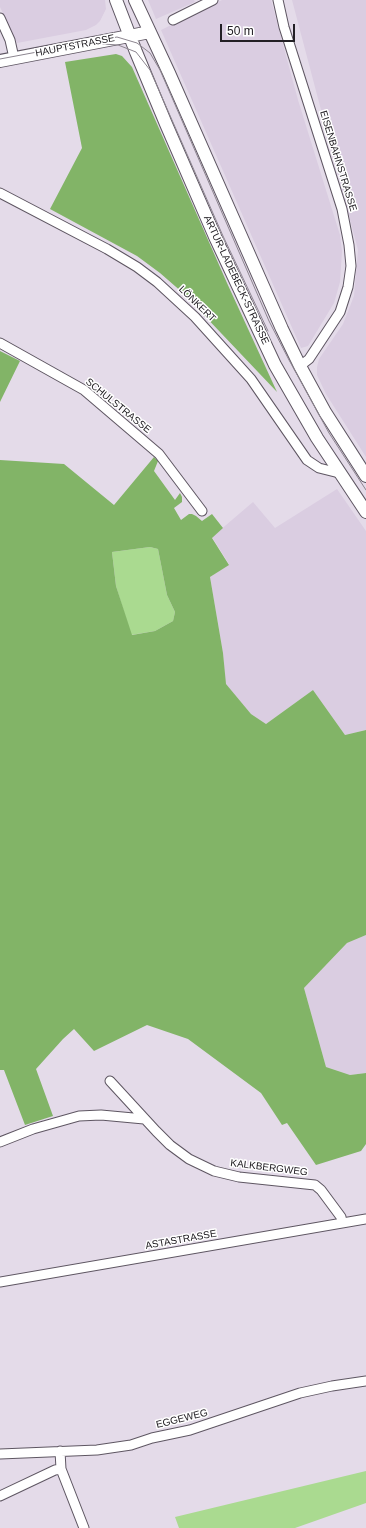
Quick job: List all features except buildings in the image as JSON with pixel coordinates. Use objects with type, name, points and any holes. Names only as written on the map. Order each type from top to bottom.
[{"type":"street","name":"ARTUR-LADEBECK-STRASSE","points":[[116,0],[169,131],[256,326],[275,365],[339,473],[366,512]]},
{"type":"street","name":"ARTUR-LADEBECK-STRASSE","points":[[135,0],[239,229],[282,329],[325,412],[366,476]]},
{"type":"street","points":[[173,20],[214,0]]},
{"type":"street","name":"EISENBAHNSTRASSE","points":[[278,0],[284,27],[342,209],[349,245],[350,266],[348,287],[343,304],[337,316],[309,359],[300,366]]},
{"type":"street","points":[[0,18],[10,40],[14,58]]},
{"type":"street","name":"HAUPTSTRASSE","points":[[0,61],[150,32]]},
{"type":"street","name":"LÖNKERT","points":[[0,193],[107,248],[157,282],[182,303],[237,363],[264,396],[307,460],[319,468],[339,473]]},
{"type":"street","name":"SCHULSTRASSE","points":[[0,343],[84,390],[159,454],[202,511]]},
{"type":"street","name":"KALKBERGWEG","points":[[110,1081],[170,1145],[189,1159],[214,1171],[239,1177],[315,1185],[322,1190],[341,1217],[342,1223]]},
{"type":"street","points":[[0,1142],[33,1129],[79,1116],[101,1115],[144,1119]]},
{"type":"street","name":"ASTASTRASSE","points":[[0,1282],[366,1219]]},
{"type":"street","name":"EGGEWEG","points":[[0,1454],[102,1450],[132,1444],[204,1425],[300,1393],[366,1381]]},
{"type":"street","points":[[60,1451],[61,1468],[84,1528]]},
{"type":"street","points":[[0,1496],[61,1468]]},
{"type":"shaded area","points":[[0,0],[105,0],[106,9],[100,21],[96,25],[86,30],[17,43],[0,7]]},
{"type":"shaded area","points":[[148,0],[194,0],[195,2],[156,19]]},
{"type":"shaded area","points":[[222,0],[271,0],[298,100],[340,235],[342,251],[340,282],[334,303],[308,346],[301,348],[161,30]]},
{"type":"shaded area","points":[[292,0],[366,0],[366,457],[326,394],[317,375],[319,359],[343,324],[354,296],[358,250]]},
{"type":"shaded area","points":[[337,489],[366,531],[366,730],[345,735],[313,690],[266,724],[251,714],[225,684],[223,653],[210,577],[229,564],[212,537],[253,502],[275,528]]},
{"type":"shaded area","points":[[366,935],[366,1073],[350,1075],[326,1067],[304,988],[347,943]]},
{"type":"green space","points":[[116,54],[122,56],[132,67],[227,283],[277,392],[183,293],[160,273],[137,256],[50,209],[82,148],[65,62]]},
{"type":"green space","points":[[0,351],[20,361],[0,402]]},
{"type":"green space","points":[[154,457],[158,461],[154,471],[175,500],[180,493],[182,497],[182,502],[174,508],[181,520],[189,514],[192,514],[202,521],[212,514],[223,528],[212,538],[229,565],[210,577],[223,653],[226,684],[251,714],[266,724],[313,690],[345,735],[366,730],[366,935],[347,943],[304,988],[326,1067],[350,1075],[366,1073],[366,1144],[361,1151],[316,1165],[287,1123],[282,1125],[261,1093],[188,1039],[147,1025],[94,1051],[74,1029],[36,1069],[53,1116],[25,1125],[4,1070],[0,1070],[0,460],[64,464],[114,505]],"holes":[[[150,547],[158,549],[167,595],[175,612],[173,621],[155,631],[132,635],[116,586],[112,552]]]},
{"type":"green space","points":[[150,547],[158,549],[167,595],[175,612],[173,621],[155,631],[131,635],[116,586],[112,552]]},
{"type":"green space","points":[[366,1471],[366,1503],[295,1528],[179,1528],[175,1517]]},
{"type":"tram line","points":[[0,59],[117,37],[137,43],[150,53],[160,70],[269,321],[329,433],[366,490]]},
{"type":"tram line","points":[[103,44],[118,45],[136,52],[150,70],[223,236],[268,331]]}]
